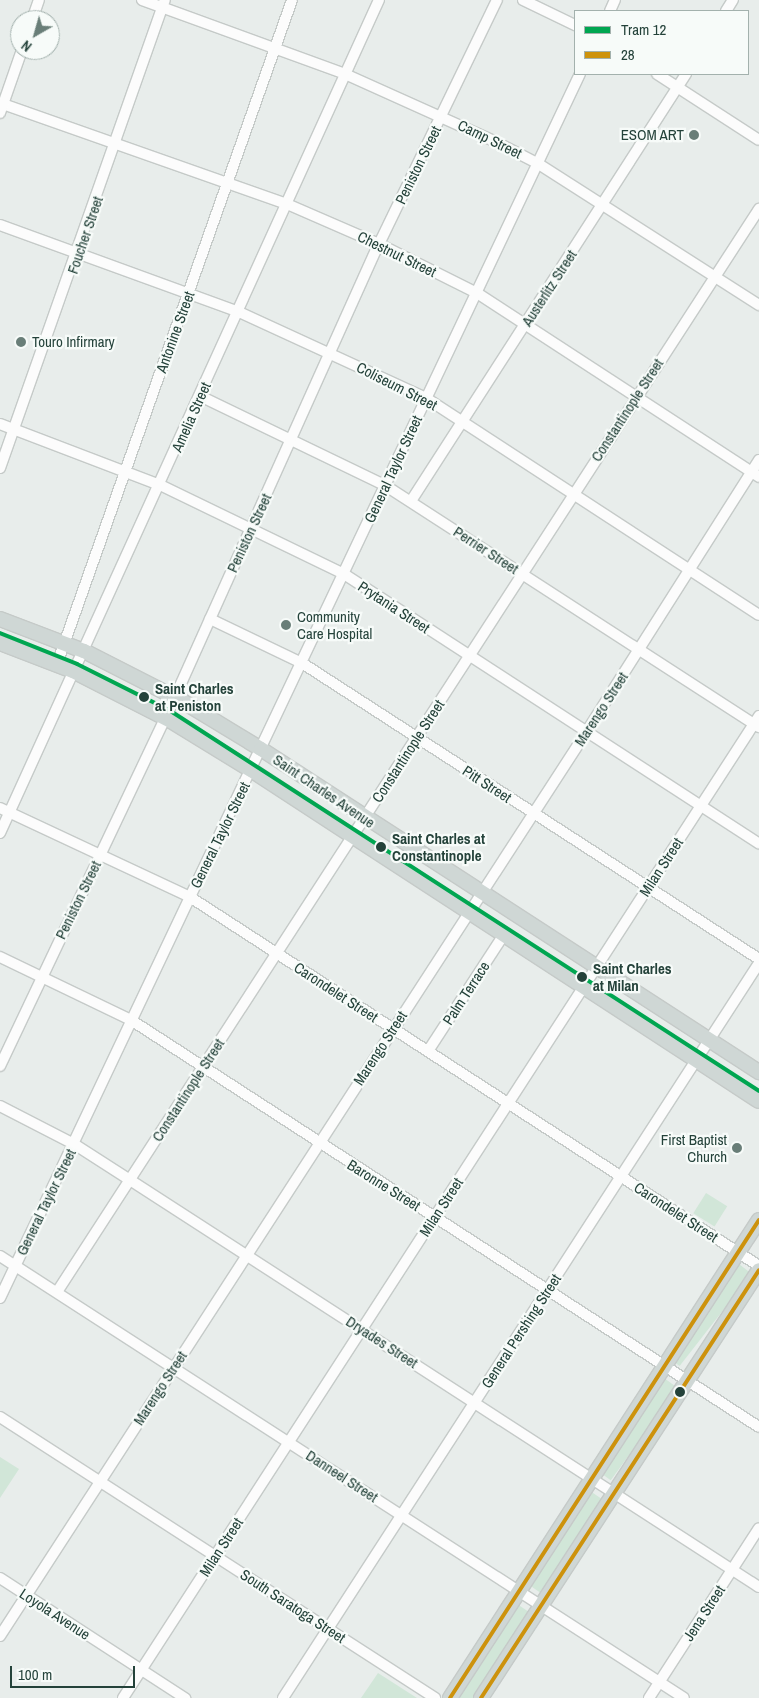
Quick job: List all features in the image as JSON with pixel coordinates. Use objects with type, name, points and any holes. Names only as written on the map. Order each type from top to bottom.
[{"type":"main road","name":"Saint Charles Avenue","points":[[0,619],[84,651],[176,697],[261,749],[365,819],[759,1072]]},
{"type":"main road","name":"Saint Charles Avenue","points":[[0,643],[73,671],[165,717],[251,770],[759,1102]]},
{"type":"main road","points":[[733,1084],[747,1064]]},
{"type":"main road","points":[[450,1698],[759,1220]]},
{"type":"main road","points":[[481,1698],[759,1270]]},
{"type":"street","name":"Camp Street","points":[[142,0],[164,4],[344,74],[442,116],[537,163],[759,305]]},
{"type":"street","name":"Antonine Street","points":[[57,664],[292,0]]},
{"type":"street","name":"Amelia Street","points":[[0,832],[5,810],[84,651],[379,0]]},
{"type":"street","name":"Peniston Street","points":[[0,1066],[176,697],[332,354],[379,244],[497,0]]},
{"type":"street","points":[[523,0],[574,25]]},
{"type":"street","name":"Foucher Street","points":[[0,468],[78,254],[164,4]]},
{"type":"street","points":[[1,107],[18,60]]},
{"type":"street","name":"General Taylor Street","points":[[0,1298],[74,1144],[130,1020],[302,663],[580,75]]},
{"type":"street","points":[[659,75],[759,140]]},
{"type":"street","name":"Austerlitz Street","points":[[411,501],[685,75]]},
{"type":"street","name":"Chestnut Street","points":[[1,107],[228,182],[287,204],[379,244],[477,294],[755,475]]},
{"type":"street","name":"Constantinople Street","points":[[57,1292],[365,819],[635,397],[759,209]]},
{"type":"street","name":"Coliseum Street","points":[[0,225],[239,312],[426,398],[759,615]]},
{"type":"street","name":"Perrier Street","points":[[200,396],[386,486],[639,650],[757,723]]},
{"type":"street","name":"Prytania Street","points":[[0,424],[126,470],[252,528],[344,574],[759,844]]},
{"type":"street","name":"Marengo Street","points":[[0,1636],[319,1144],[392,1028],[587,732],[690,570],[755,475],[759,460]]},
{"type":"street","name":"Pitt Street","points":[[210,619],[302,663],[759,959]]},
{"type":"street","name":"Milan Street","points":[[123,1698],[701,806],[757,723]]},
{"type":"street","name":"Carondelet Street","points":[[5,810],[101,853],[190,897],[759,1266]]},
{"type":"street","name":"Palm Terrace","points":[[428,1051],[503,936]]},
{"type":"street","name":"Baronne Street","points":[[0,957],[130,1020],[759,1427]]},
{"type":"street","name":"General Pershing Street","points":[[283,1698],[759,963]]},
{"type":"street","name":"Dryades Street","points":[[0,1106],[74,1144],[759,1587]]},
{"type":"street","name":"Danneel Street","points":[[0,1256],[17,1264],[57,1292],[684,1698]]},
{"type":"street","name":"South Saratoga Street","points":[[0,1417],[435,1698]]},
{"type":"street","name":"Jena Street","points":[[649,1698],[759,1528]]},
{"type":"street","name":"Loyola Avenue","points":[[0,1578],[185,1698]]},
{"type":"green space","points":[[706,1193],[727,1206],[714,1227],[693,1213]]},
{"type":"green space","points":[[739,1264],[752,1274],[680,1366],[667,1356]]},
{"type":"green space","points":[[664,1378],[678,1388],[611,1480],[597,1470]]},
{"type":"green space","points":[[0,1457],[19,1469],[0,1498]]},
{"type":"green space","points":[[590,1491],[605,1501],[542,1594],[527,1584]]},
{"type":"green space","points":[[517,1604],[532,1614],[477,1698],[457,1698]]},
{"type":"green space","points":[[378,1673],[417,1698],[361,1698]]},
{"type":"tram line","name":"12","points":[[0,633],[77,664],[169,710],[759,1091]]},
{"type":"transit line","name":"28","points":[[450,1698],[759,1220]]},
{"type":"transit line","name":"28","points":[[481,1698],[759,1270]]},
{"type":"place","name":"ESOM ART","points":[[694,135]]},
{"type":"place","name":"Touro Infirmary","points":[[21,342]]},
{"type":"place","name":"Community Care Hospital","points":[[286,625]]},
{"type":"place","name":"Saint Charles at Peniston","points":[[144,697]]},
{"type":"place","name":"Saint Charles at Constantinople","points":[[381,847]]},
{"type":"place","name":"Saint Charles at Milan","points":[[582,977]]},
{"type":"place","name":"First Baptist Church","points":[[737,1148]]}]
